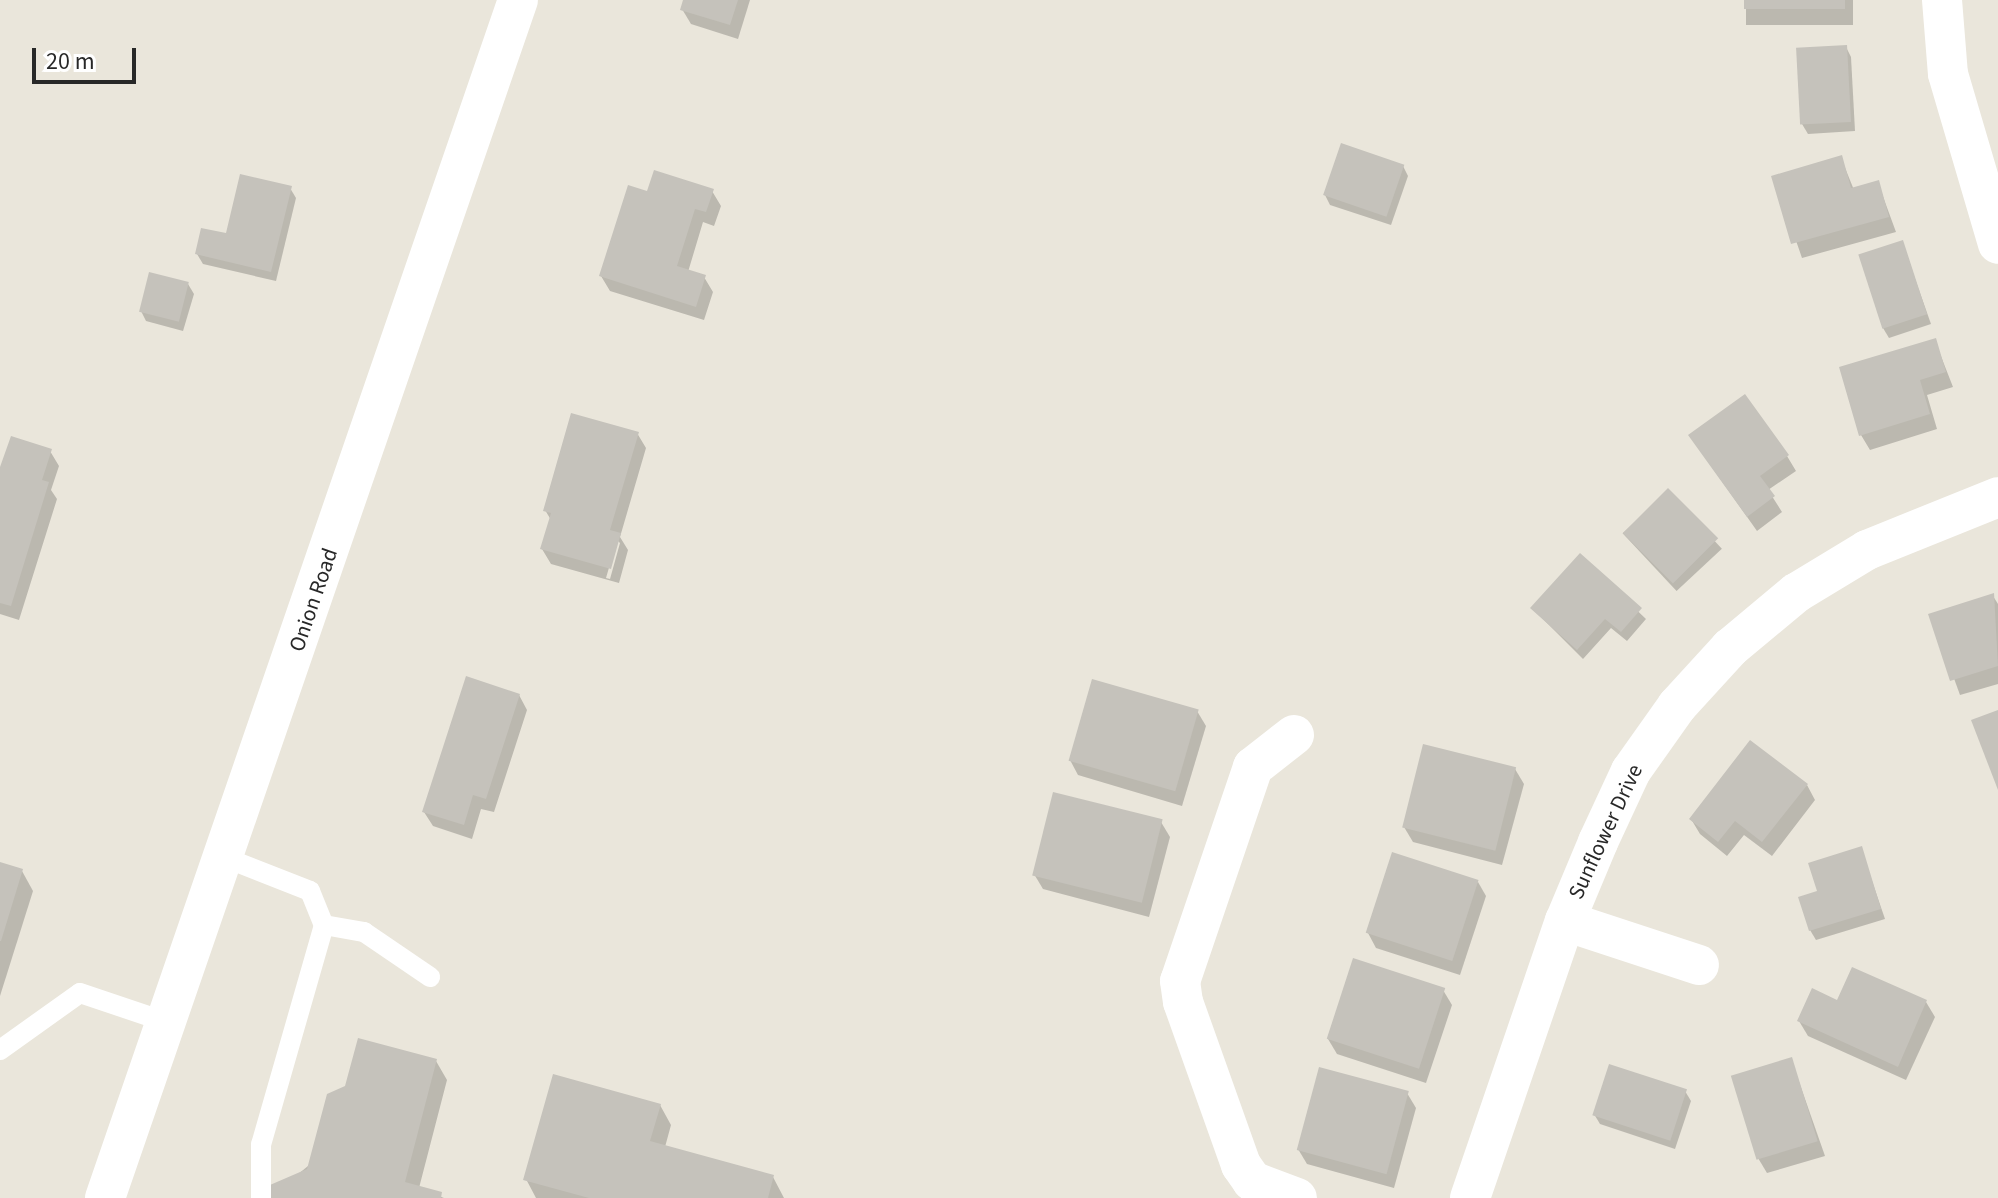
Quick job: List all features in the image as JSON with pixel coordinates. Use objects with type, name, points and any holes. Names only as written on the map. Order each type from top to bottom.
[{"type":"street","name":"Onion Road","points":[[105,1198],[226,858],[518,0]]},
{"type":"street","points":[[1942,0],[1948,74],[1998,244]]},
{"type":"street","name":"Sunflower Drive","points":[[1470,1198],[1565,921],[1631,771],[1677,706],[1730,648],[1796,593],[1867,550],[1998,497]]},
{"type":"street","points":[[1294,735],[1253,767],[1180,981],[1183,1002],[1241,1165],[1252,1181],[1297,1198]]},
{"type":"street","points":[[1565,921],[1699,965]]},
{"type":"lane","points":[[226,858],[310,891],[324,925],[261,1144],[261,1198]]},
{"type":"lane","points":[[324,925],[364,932],[430,977]]},
{"type":"lane","points":[[0,1050],[80,993],[169,1023]]},
{"type":"building","points":[[683,0],[738,0],[730,25],[680,10]]},
{"type":"building","points":[[1744,0],[1845,0],[1845,9],[1744,9]]},
{"type":"building","points":[[1847,45],[1851,122],[1800,125],[1796,48]]},
{"type":"building","points":[[1341,143],[1404,165],[1386,217],[1323,195]]},
{"type":"building","points":[[1842,155],[1851,188],[1879,180],[1889,217],[1791,244],[1771,176]]},
{"type":"building","points":[[654,170],[714,189],[706,212],[695,209],[677,266],[706,275],[696,307],[599,276],[628,185],[647,191]]},
{"type":"building","points":[[240,174],[292,186],[271,272],[195,254],[201,228],[226,233]]},
{"type":"building","points":[[1903,240],[1927,314],[1882,329],[1858,255]]},
{"type":"building","points":[[149,272],[189,282],[179,322],[139,312]]},
{"type":"building","points":[[1936,338],[1946,372],[1920,380],[1930,414],[1859,436],[1839,367]]},
{"type":"building","points":[[1745,394],[1789,455],[1760,476],[1775,496],[1747,517],[1688,435]]},
{"type":"building","points":[[571,413],[639,432],[610,530],[621,533],[611,569],[540,549],[551,513],[543,511]]},
{"type":"building","points":[[11,436],[52,449],[42,480],[49,482],[11,606],[0,603],[0,467]]},
{"type":"building","points":[[1668,488],[1718,538],[1673,583],[1623,533]]},
{"type":"building","points":[[1580,553],[1642,608],[1621,632],[1605,619],[1577,650],[1530,608]]},
{"type":"building","points":[[1994,593],[1998,666],[1950,681],[1928,614]]},
{"type":"building","points":[[466,676],[520,694],[486,799],[473,795],[464,825],[422,812]]},
{"type":"building","points":[[1092,679],[1199,710],[1175,791],[1069,761]]},
{"type":"building","points":[[1998,710],[1998,790],[1971,720]]},
{"type":"building","points":[[1750,740],[1808,784],[1762,842],[1735,821],[1718,842],[1689,819]]},
{"type":"building","points":[[1423,744],[1516,767],[1495,851],[1402,827]]},
{"type":"building","points":[[1053,792],[1163,819],[1142,903],[1032,875]]},
{"type":"building","points":[[1862,846],[1881,909],[1809,931],[1798,897],[1817,891],[1808,863]]},
{"type":"building","points":[[1392,852],[1479,880],[1452,961],[1366,933]]},
{"type":"building","points":[[0,862],[23,869],[1,941],[0,941]]},
{"type":"building","points":[[1353,958],[1445,988],[1419,1069],[1327,1039]]},
{"type":"building","points":[[1852,967],[1927,1000],[1898,1067],[1797,1021],[1812,988],[1837,1000]]},
{"type":"building","points":[[358,1038],[437,1059],[405,1182],[442,1192],[441,1198],[267,1198],[263,1188],[307,1169],[327,1094],[345,1086]]},
{"type":"building","points":[[1792,1057],[1818,1141],[1757,1160],[1731,1076]]},
{"type":"building","points":[[1609,1064],[1687,1089],[1670,1141],[1592,1115]]},
{"type":"building","points":[[1319,1067],[1409,1091],[1387,1174],[1297,1150]]},
{"type":"building","points":[[553,1074],[661,1104],[650,1141],[774,1175],[768,1198],[589,1198],[523,1180]]}]
